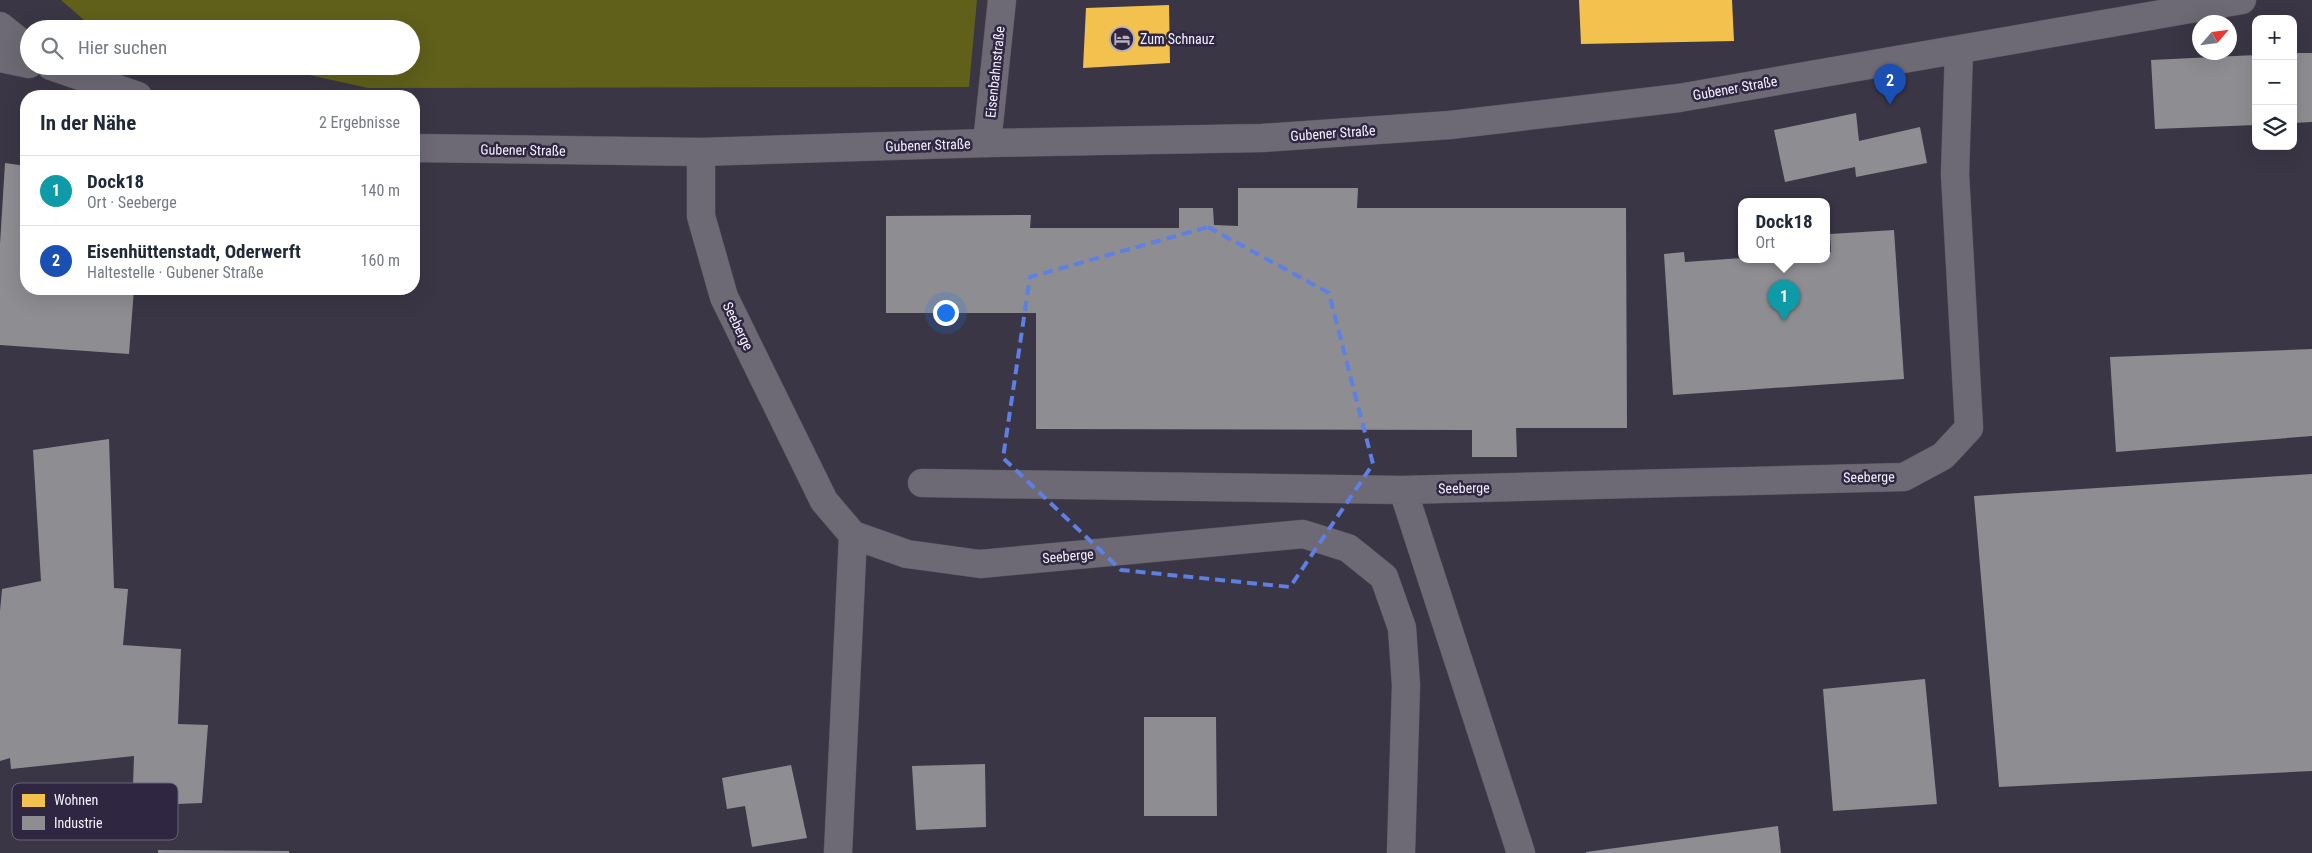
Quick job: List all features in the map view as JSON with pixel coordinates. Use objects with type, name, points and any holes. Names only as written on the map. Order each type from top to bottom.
[{"type":"street","name":"Eisenbahnstraße","points":[[987,143],[1002,0]]},
{"type":"street","name":"Gubener Straße","points":[[420,148],[701,152],[987,143],[1262,138],[1450,125],[1679,98],[2242,0]]},
{"type":"street","points":[[0,26],[20,42]]},
{"type":"street","name":"Seeberge","points":[[922,483],[1403,490],[1904,476],[1943,456],[1969,428],[1955,174],[1959,50]]},
{"type":"street","points":[[0,58],[20,62]]},
{"type":"street","points":[[72,75],[119,90]]},
{"type":"street","name":"Seeberge","points":[[701,152],[701,216],[724,297],[824,501],[853,535],[907,554],[980,564],[1303,534],[1348,548],[1384,577],[1402,628],[1406,685],[1400,853]]},
{"type":"street","points":[[1403,490],[1522,853]]},
{"type":"street","points":[[838,853],[853,535]]},
{"type":"highlighted area","points":[[1208,227],[1329,293],[1373,464],[1290,587],[1121,570],[1003,458],[1030,277]]},
{"type":"shaded area","points":[[61,0],[977,0],[969,87],[368,88],[309,75],[420,75],[420,20],[84,20]]},
{"type":"building: Wohnen","points":[[1579,0],[1732,0],[1734,41],[1581,44]]},
{"type":"building: Wohnen","points":[[1169,5],[1170,63],[1083,68],[1086,8]]},
{"type":"building: Industrie","points":[[2297,53],[2312,53],[2312,122],[2297,123]]},
{"type":"building: Industrie","points":[[2252,55],[2252,125],[2155,129],[2151,60],[2192,58],[2192,60],[2237,60],[2237,56]]},
{"type":"building: Industrie","points":[[1856,113],[1859,141],[1920,127],[1927,163],[1856,177],[1855,167],[1785,182],[1774,130]]},
{"type":"building: Industrie","points":[[5,163],[20,165],[20,295],[134,295],[129,354],[0,345],[0,244]]},
{"type":"building: Industrie","points":[[1238,188],[1358,188],[1357,208],[1626,208],[1627,428],[1516,428],[1517,457],[1472,457],[1472,430],[1036,429],[1036,313],[886,313],[886,216],[1031,215],[1030,228],[1179,228],[1179,208],[1213,208],[1214,225],[1238,226]]},
{"type":"building: Industrie","points":[[1894,230],[1904,379],[1673,395],[1664,254],[1684,252],[1685,262],[1738,258],[1738,263],[1830,263],[1830,234]]},
{"type":"building: Industrie","points":[[2312,349],[2312,436],[2116,452],[2110,357]]},
{"type":"building: Industrie","points":[[109,439],[114,588],[128,589],[123,645],[181,649],[178,724],[208,725],[202,803],[178,804],[178,783],[133,783],[134,756],[11,769],[10,758],[0,761],[0,611],[2,589],[41,581],[33,450]]},
{"type":"building: Industrie","points":[[2312,474],[2312,771],[1999,787],[1974,496]]},
{"type":"building: Industrie","points":[[1925,679],[1937,804],[1833,811],[1823,689]]},
{"type":"building: Industrie","points":[[1144,717],[1216,717],[1217,816],[1144,816]]},
{"type":"building: Industrie","points":[[985,764],[986,827],[916,830],[912,766]]},
{"type":"building: Industrie","points":[[791,765],[807,838],[752,847],[745,806],[727,809],[722,778]]},
{"type":"building: Industrie","points":[[1778,826],[1781,853],[1586,853],[1586,852]]},
{"type":"building: Industrie","points":[[158,850],[289,851],[289,853],[158,853]]},
{"type":"place","name":"Zum Schnauz","points":[[1122,39]]},
{"type":"place","name":"Eisenhüttenstadt, Oderwerft","points":[[1890,105]]},
{"type":"place","name":"Dock18","points":[[1784,321]]}]
